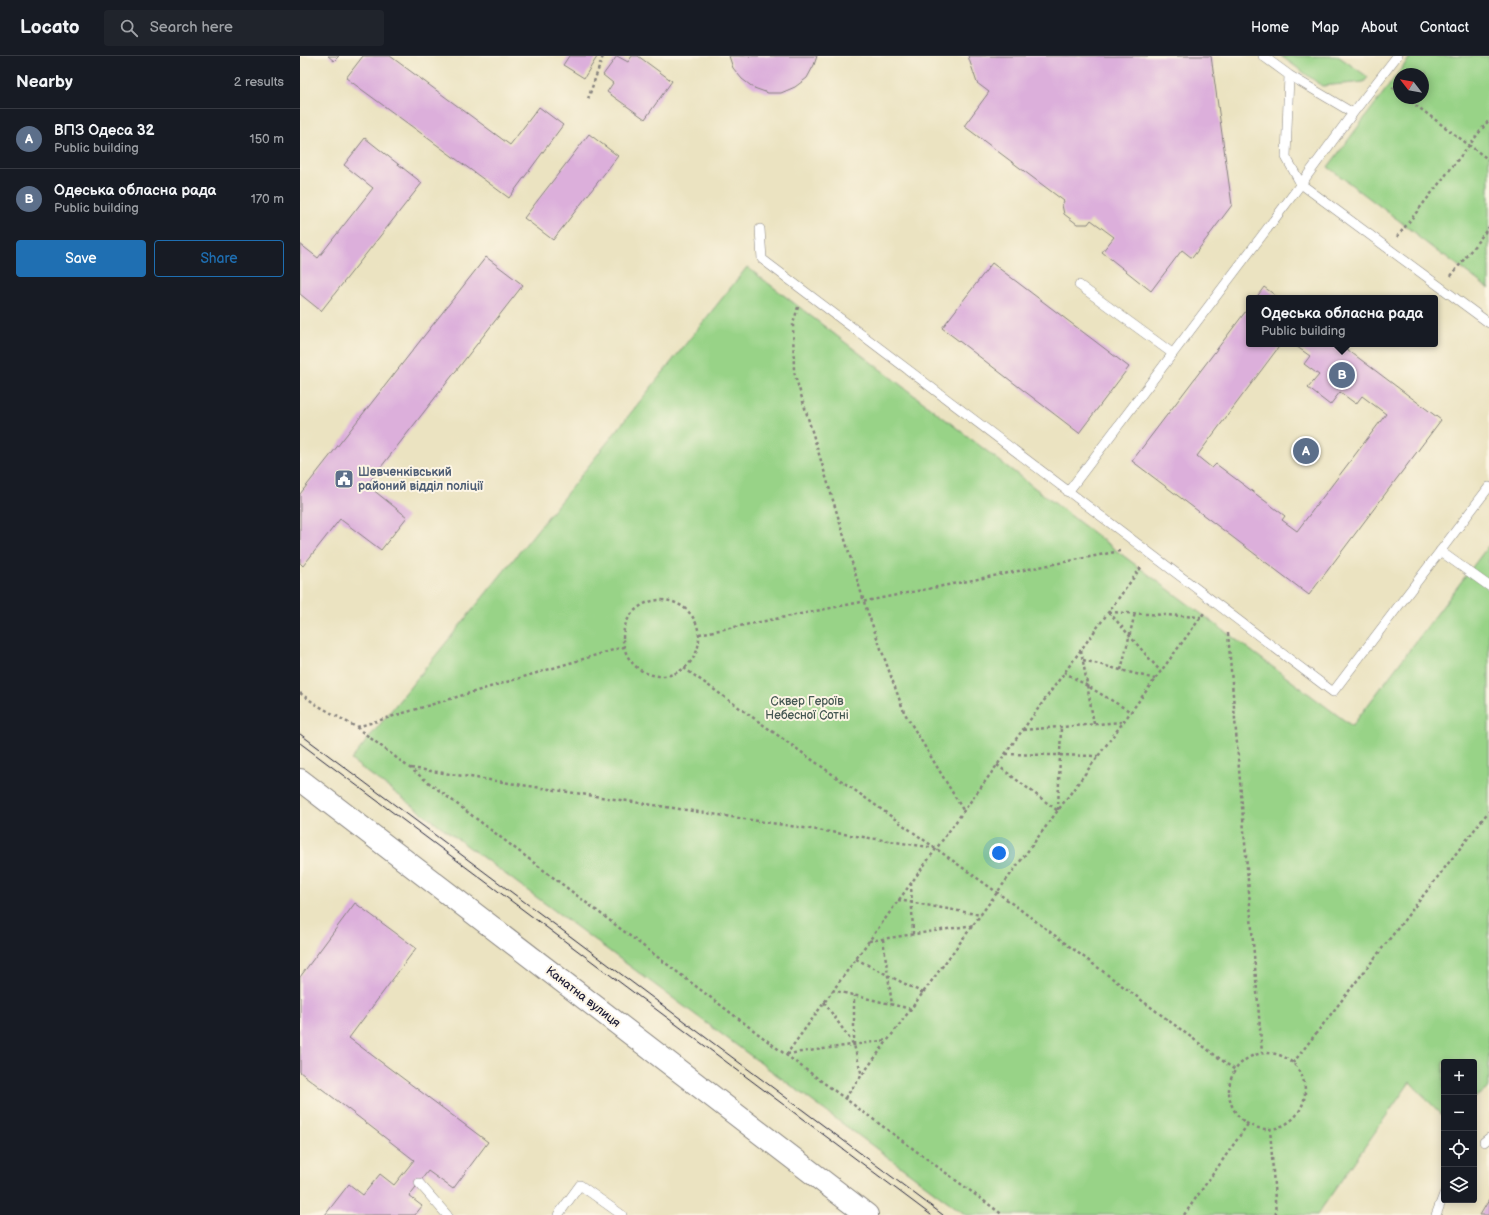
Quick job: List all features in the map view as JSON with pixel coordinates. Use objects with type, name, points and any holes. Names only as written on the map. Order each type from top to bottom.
[{"type":"main road","name":"Канатна вулиця","points":[[300,780],[855,1209]]},
{"type":"lane","points":[[1263,56],[1290,75],[1353,113]]},
{"type":"lane","points":[[1068,492],[1397,56]]},
{"type":"lane","points":[[1290,75],[1286,157],[1301,184],[1489,323]]},
{"type":"lane","points":[[760,229],[762,259],[1333,692],[1489,487]]},
{"type":"lane","points":[[1079,285],[1172,353]]},
{"type":"lane","points":[[1440,551],[1489,586]]},
{"type":"lane","points":[[419,1183],[447,1215]]},
{"type":"lane","points":[[558,1215],[580,1185],[622,1215]]},
{"type":"lane","points":[[1436,1215],[1441,1202]]},
{"type":"path","points":[[588,99],[603,56]]},
{"type":"path","points":[[1414,104],[1489,160]]},
{"type":"path","points":[[1388,249],[1489,120]]},
{"type":"path","points":[[1442,288],[1489,227]]},
{"type":"path","points":[[804,292],[800,298],[793,324],[794,372],[864,602],[904,712],[964,810]]},
{"type":"path","points":[[699,634],[1141,547]]},
{"type":"path","points":[[786,1055],[1150,554]]},
{"type":"path","points":[[654,600],[667,600],[679,604],[689,612],[696,622],[699,634],[698,647],[693,659],[684,668],[667,676],[648,674],[637,668],[628,659],[623,647],[623,635],[626,623],[633,612],[642,604],[654,600]]},
{"type":"path","points":[[845,1098],[1213,602]]},
{"type":"path","points":[[1226,611],[1262,1053]]},
{"type":"path","points":[[1108,612],[1201,617]]},
{"type":"path","points":[[1108,612],[1161,672]]},
{"type":"path","points":[[1121,670],[1135,613]]},
{"type":"path","points":[[356,727],[623,647]]},
{"type":"path","points":[[1081,649],[1094,724]]},
{"type":"path","points":[[1083,660],[1155,679]]},
{"type":"path","points":[[684,668],[998,893],[1235,1070]]},
{"type":"path","points":[[1064,672],[1131,712]]},
{"type":"path","points":[[300,693],[317,705],[356,727],[786,1055],[1003,1215]]},
{"type":"path","points":[[1022,730],[1124,722]]},
{"type":"path","points":[[1058,811],[1061,727]]},
{"type":"path","points":[[1005,754],[1098,756]]},
{"type":"path","points":[[996,765],[1058,811]]},
{"type":"path","points":[[409,768],[936,848]]},
{"type":"path","points":[[1293,1063],[1489,811]]},
{"type":"path","points":[[911,882],[913,934]]},
{"type":"path","points":[[898,900],[981,915]]},
{"type":"path","points":[[868,941],[974,925]]},
{"type":"path","points":[[883,939],[892,1005]]},
{"type":"path","points":[[856,958],[888,976],[924,993]]},
{"type":"path","points":[[832,990],[911,1010]]},
{"type":"path","points":[[854,996],[854,1045],[862,1076]]},
{"type":"path","points":[[824,1002],[854,1045]]},
{"type":"path","points":[[786,1055],[888,1040]]},
{"type":"path","points":[[1262,1053],[1271,1053],[1279,1055],[1293,1063],[1300,1072],[1304,1082],[1305,1092],[1303,1103],[1298,1113],[1290,1120],[1281,1126],[1263,1128],[1248,1124],[1235,1112],[1231,1104],[1229,1087],[1231,1078],[1235,1070],[1247,1058],[1262,1053]]},
{"type":"path","points":[[1184,1215],[1248,1124]]},
{"type":"path","points":[[1270,1128],[1276,1215]]},
{"type":"green space","points":[[1281,56],[1338,56],[1368,77],[1364,82],[1322,86]]},
{"type":"green space","points":[[1411,56],[1489,56],[1489,289],[1444,255],[1443,256],[1417,236],[1418,235],[1328,167],[1393,80],[1393,104],[1429,104],[1429,68],[1402,68]]},
{"type":"green space","name":"Сквер Героїв Небесної Сотні","points":[[747,267],[1117,551],[1352,726],[1489,545],[1489,1088],[1477,1096],[1477,1059],[1441,1059],[1441,1114],[1410,1082],[1317,1215],[966,1215],[351,760],[551,513]]},
{"type":"building","points":[[328,56],[339,56],[334,61]]},
{"type":"building","points":[[363,56],[390,56],[510,145],[539,107],[563,125],[509,198],[346,78]]},
{"type":"building","points":[[569,56],[597,57],[584,78],[563,65]]},
{"type":"building","points":[[617,56],[628,62],[632,56],[638,56],[672,81],[645,119],[607,92],[613,83],[603,75]]},
{"type":"building","points":[[729,56],[817,56],[807,78],[795,87],[781,93],[768,93],[754,88],[742,79],[733,68]]},
{"type":"building","points":[[968,56],[1211,56],[1232,205],[1192,258],[1182,250],[1151,291],[1102,252],[1114,237],[1091,220],[1088,224],[1077,224],[1064,214],[1062,205],[1064,201],[964,126],[989,92],[977,83]]},
{"type":"building","points":[[589,134],[618,156],[553,240],[524,218]]},
{"type":"building","points":[[365,138],[422,183],[321,311],[300,294],[300,244],[318,258],[373,188],[344,165]]},
{"type":"building","points":[[486,257],[523,285],[367,485],[407,517],[381,550],[340,519],[303,566],[300,563],[300,494]]},
{"type":"building","points":[[992,263],[1129,367],[1079,433],[942,328]]},
{"type":"building","points":[[1264,287],[1275,295],[1258,295]]},
{"type":"building","points":[[1246,311],[1246,347],[1279,347],[1197,456],[1212,468],[1216,464],[1285,516],[1282,520],[1297,531],[1386,414],[1362,396],[1356,404],[1340,392],[1330,405],[1308,388],[1319,375],[1304,364],[1310,356],[1297,347],[1344,347],[1441,420],[1309,595],[1132,461]]},
{"type":"building","points":[[355,903],[416,948],[349,1038],[488,1142],[453,1189],[428,1171],[409,1196],[422,1206],[415,1215],[325,1215],[349,1184],[363,1195],[380,1174],[394,1185],[414,1160],[300,1072],[300,977]]},
{"type":"building","points":[[1489,1200],[1489,1215],[1480,1215]]},
{"type":"tram line","points":[[300,734],[943,1215]]},
{"type":"tram line","points":[[300,743],[931,1215]]},
{"type":"place","name":"Одеська обласна рада","points":[[1342,375]]},
{"type":"place","name":"ВПЗ Одеса 32","points":[[1306,451]]},
{"type":"place","name":"Шевченківський районий відділ поліції","points":[[344,479]]}]
